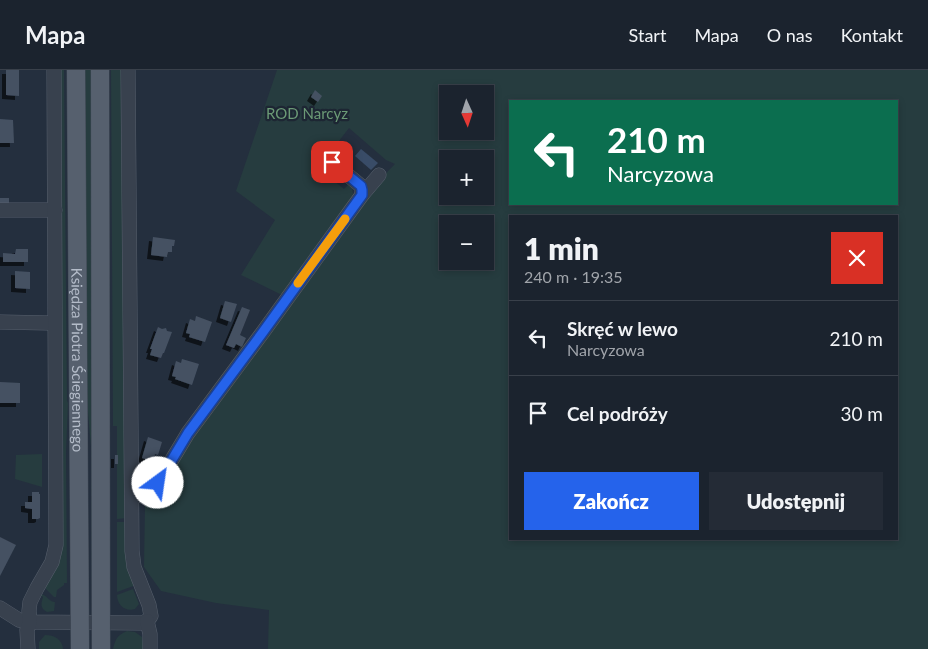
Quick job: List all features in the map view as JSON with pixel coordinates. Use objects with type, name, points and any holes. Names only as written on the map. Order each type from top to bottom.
[{"type":"main road","name":"Księdza Piotra Ściegiennego","points":[[76,70],[80,649]]},
{"type":"main road","name":"Księdza Piotra Ściegiennego","points":[[100,70],[101,649]]},
{"type":"street","points":[[28,649],[27,630],[30,622],[30,602],[52,562],[56,545],[54,70]]},
{"type":"street","points":[[0,608],[19,620],[30,622],[141,623],[147,621],[151,616],[149,605],[134,567],[132,551],[128,70]]},
{"type":"street","points":[[332,162],[361,186],[362,195]]},
{"type":"street","points":[[132,498],[158,483],[188,433],[362,195],[379,175]]},
{"type":"street","points":[[0,210],[55,210]]},
{"type":"street","points":[[0,322],[49,323]]},
{"type":"street","points":[[147,621],[150,634],[150,649]]},
{"type":"green space","points":[[59,70],[64,70],[68,403],[66,452],[67,583],[64,583],[57,590],[56,597],[54,597],[45,586],[52,573]]},
{"type":"green space","points":[[83,70],[92,70],[94,586],[92,586],[91,447],[86,389]]},
{"type":"green space","points":[[111,70],[124,70],[127,518],[117,519],[117,426],[113,426]]},
{"type":"green space","name":"ROD Narcyz","points":[[277,70],[928,70],[928,649],[268,649],[269,610],[216,603],[161,591],[144,567],[145,506],[388,171],[395,164],[386,160],[349,128],[318,168],[344,189],[348,185],[352,188],[353,194],[284,296],[241,275],[275,220],[236,191]]},
{"type":"green space","points":[[42,454],[42,487],[15,479],[16,455]]},
{"type":"green space","points":[[117,522],[127,522],[136,585],[117,592]]},
{"type":"green space","points":[[133,589],[139,604],[135,609],[125,609],[118,602],[117,595]]},
{"type":"green space","points":[[41,594],[55,602],[54,611],[47,612],[43,609],[43,597]]},
{"type":"green space","points":[[127,631],[135,632],[142,637],[144,649],[113,649],[117,638]]},
{"type":"green space","points":[[45,635],[57,638],[63,649],[39,649],[39,642]]},
{"type":"water","points":[[361,149],[378,163],[371,170],[355,156]]},
{"type":"building","points":[[6,70],[19,70],[19,96],[6,95]]},
{"type":"building","points":[[315,90],[322,96],[318,102],[311,97]]},
{"type":"building","points":[[0,119],[13,120],[14,143],[0,143]]},
{"type":"building","points":[[0,198],[9,198],[9,207],[0,207]]},
{"type":"building","points":[[153,237],[175,240],[172,252],[168,252],[167,257],[151,255]]},
{"type":"building","points":[[16,249],[28,249],[28,262],[3,262],[3,253],[15,254]]},
{"type":"building","points":[[15,271],[30,272],[30,289],[15,288]]},
{"type":"building","points":[[225,301],[237,304],[231,322],[220,318]]},
{"type":"building","points":[[242,307],[250,310],[240,335],[246,338],[242,347],[236,344],[234,348],[226,345]]},
{"type":"building","points":[[196,316],[212,322],[205,342],[189,337],[190,334],[186,333],[190,319],[195,321]]},
{"type":"building","points":[[158,327],[166,328],[167,331],[172,332],[161,358],[150,355],[152,349],[150,349]]},
{"type":"building","points":[[182,359],[199,364],[192,385],[175,379],[176,377],[172,376],[176,361],[181,363]]},
{"type":"building","points":[[0,382],[20,383],[20,403],[0,403]]},
{"type":"building","points":[[148,437],[162,442],[158,455],[155,454],[153,462],[142,458]]},
{"type":"building","points":[[115,455],[118,455],[118,464],[115,464]]},
{"type":"building","points":[[32,492],[39,492],[40,494],[40,518],[38,519],[32,519],[32,509],[25,508],[25,502],[32,502]]},
{"type":"building","points":[[0,537],[16,545],[0,576]]},
{"type":"slow traffic","points":[[298,283],[345,219]]},
{"type":"route","points":[[158,483],[188,433],[362,195],[361,186],[332,162]]}]
